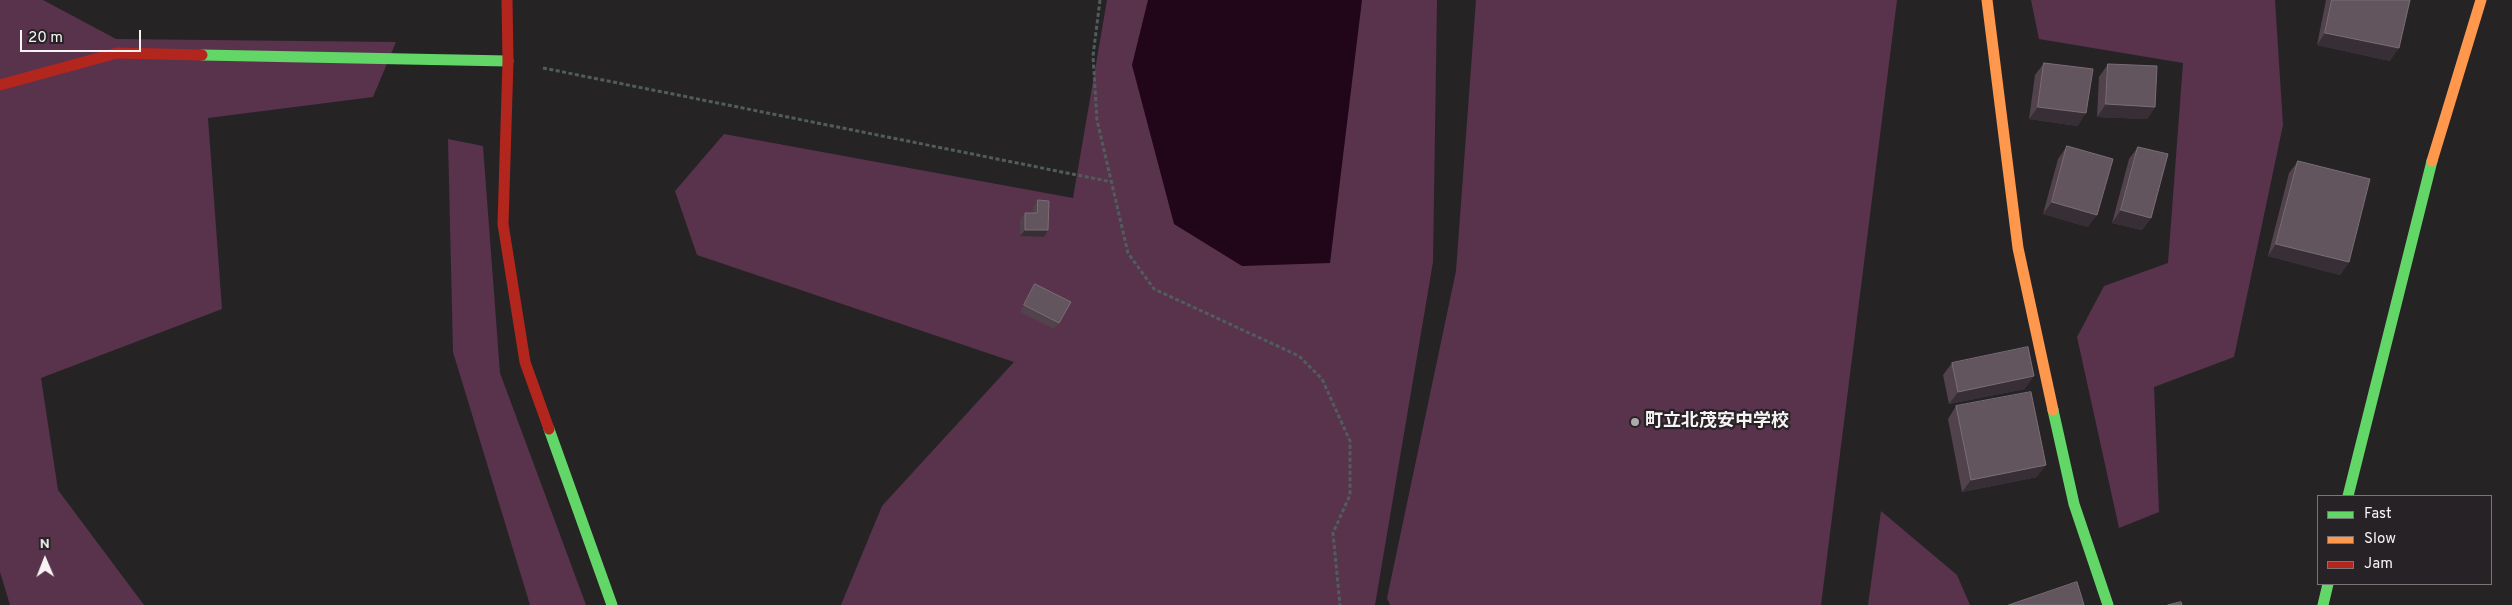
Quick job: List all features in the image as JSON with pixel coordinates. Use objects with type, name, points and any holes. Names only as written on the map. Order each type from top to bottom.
[{"type":"street","points":[[507,0],[508,61],[503,224],[524,362],[612,605]]},
{"type":"street","points":[[1987,0],[2018,248],[2074,504],[2108,605]]},
{"type":"street","points":[[2348,495],[2424,185],[2481,0]]},
{"type":"street","points":[[0,85],[117,53],[508,61]]},
{"type":"street","points":[[2323,605],[2328,585]]},
{"type":"path","points":[[1100,0],[1093,56],[1097,120],[1128,253],[1154,289],[1298,356],[1322,379],[1350,442],[1350,495],[1333,533],[1340,605]]},
{"type":"path","points":[[508,61],[1112,182]]},
{"type":"shaded area","points":[[0,0],[43,0],[116,39],[396,42],[373,97],[208,118],[222,309],[41,378],[58,490],[144,605],[10,605],[0,572]]},
{"type":"shaded area","points":[[1107,0],[1437,0],[1433,262],[1375,605],[841,605],[882,506],[1014,362],[697,255],[675,191],[724,134],[1073,198]]},
{"type":"shaded area","points":[[1148,0],[1362,0],[1330,263],[1242,266],[1174,224],[1132,65]]},
{"type":"shaded area","name":"町立北茂安中学校","points":[[1476,0],[1897,0],[1821,605],[1390,605],[1387,598],[1456,271]]},
{"type":"shaded area","points":[[2031,0],[2275,0],[2283,125],[2234,357],[2154,387],[2159,512],[2119,528],[2077,337],[2104,286],[2168,263],[2183,63],[2039,39]]},
{"type":"shaded area","points":[[448,139],[483,146],[500,373],[586,605],[530,605],[453,352]]},
{"type":"shaded area","points":[[1881,511],[1957,575],[1970,605],[1868,605]]},
{"type":"building","points":[[2332,0],[2410,0],[2399,48],[2325,33]]},
{"type":"building","points":[[2044,63],[2093,69],[2086,113],[2038,107]]},
{"type":"building","points":[[2108,64],[2157,66],[2155,107],[2106,104]]},
{"type":"building","points":[[2067,146],[2113,159],[2097,215],[2052,202]]},
{"type":"building","points":[[2138,147],[2168,154],[2151,218],[2121,210]]},
{"type":"building","points":[[2298,161],[2370,179],[2349,262],[2276,244]]},
{"type":"building","points":[[1038,200],[1049,201],[1048,230],[1025,230],[1025,213],[1037,213]]},
{"type":"building","points":[[1035,284],[1071,302],[1059,323],[1024,305]]},
{"type":"building","points":[[2028,347],[2034,376],[1958,392],[1952,363]]},
{"type":"building","points":[[2031,392],[2046,465],[1971,480],[1956,406]]},
{"type":"building","points":[[2077,582],[2084,605],[2009,605]]},
{"type":"building","points":[[2181,602],[2182,605],[2168,605]]},
{"type":"traffic: fast","points":[[202,55],[508,61]]},
{"type":"traffic: fast","points":[[2348,495],[2432,161]]},
{"type":"traffic: fast","points":[[2053,410],[2074,504],[2108,605]]},
{"type":"traffic: fast","points":[[549,429],[612,605]]},
{"type":"traffic: fast","points":[[2323,605],[2328,585]]},
{"type":"traffic: slow","points":[[1987,0],[2018,248],[2053,410]]},
{"type":"traffic: slow","points":[[2432,161],[2481,0]]},
{"type":"traffic: jam","points":[[507,0],[508,61],[503,224],[525,362],[549,429]]},
{"type":"traffic: jam","points":[[0,85],[117,53],[202,55]]},
{"type":"place","name":"町立北茂安中学校","points":[[1635,422]]}]
